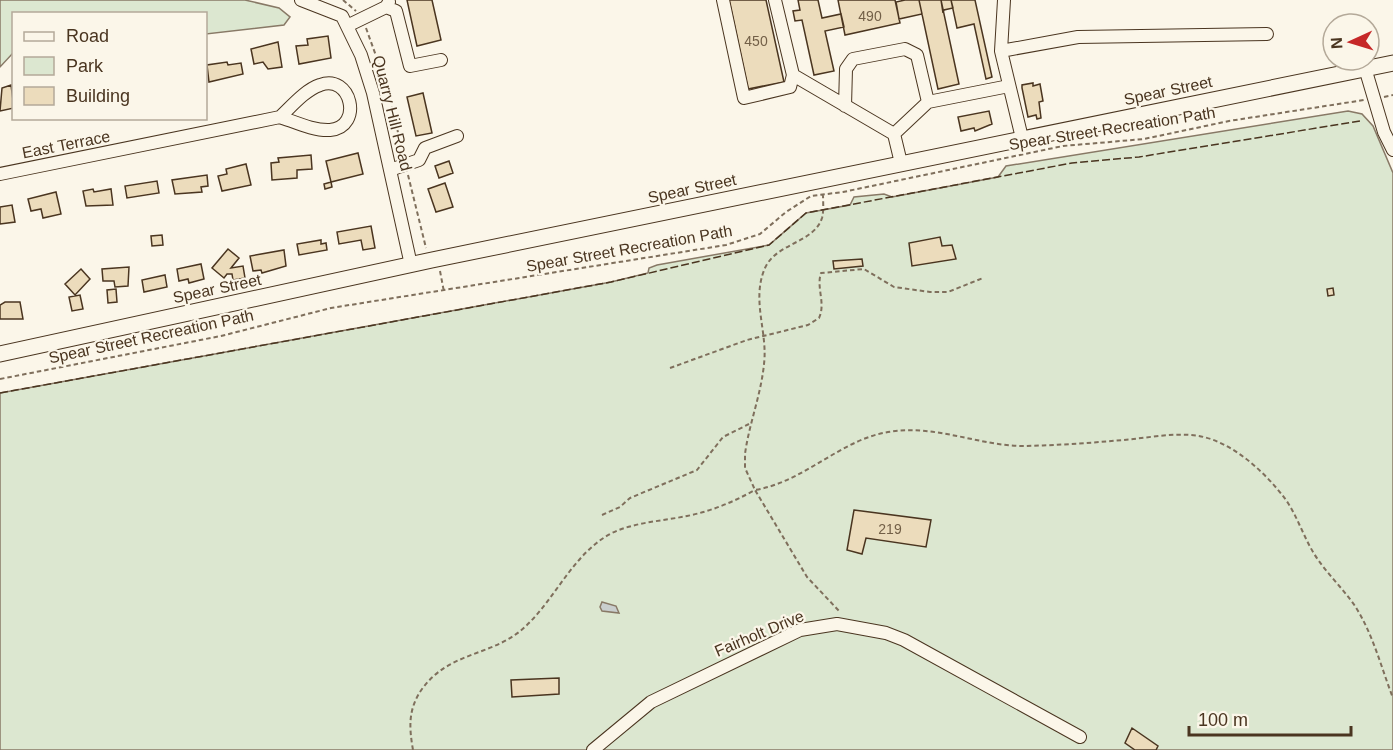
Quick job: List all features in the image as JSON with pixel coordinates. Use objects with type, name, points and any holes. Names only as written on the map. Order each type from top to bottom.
[{"type":"main road","name":"Spear Street","points":[[0,354],[411,264],[821,187],[901,163],[1345,72]]},
{"type":"street","points":[[301,0],[337,13],[349,25],[388,4],[396,11],[410,66],[441,60]]},
{"type":"street","points":[[723,0],[744,98],[790,87],[793,75],[775,0]]},
{"type":"street","points":[[1004,0],[1001,51],[1022,138]]},
{"type":"street","name":"Quarry Hill Road","points":[[349,25],[373,93],[411,264]]},
{"type":"street","points":[[1001,51],[1078,37],[1267,33]]},
{"type":"street","points":[[845,106],[846,69],[853,59],[905,49],[917,55],[928,102]]},
{"type":"street","points":[[1366,72],[1384,132],[1393,150]]},
{"type":"street","points":[[793,75],[894,134],[901,163]]},
{"type":"street","name":"East Terrace","points":[[0,174],[280,117],[328,130],[343,125],[348,119],[351,105],[346,92],[333,84],[326,83],[312,89],[280,117]]},
{"type":"street","points":[[894,134],[928,102],[1010,86]]},
{"type":"street","points":[[390,170],[419,160],[425,148],[457,136]]},
{"type":"street","name":"Fairholt Drive","points":[[593,750],[651,702],[800,630],[837,624],[886,633],[904,640],[1080,737]]},
{"type":"path","points":[[343,0],[361,19],[388,92],[425,248],[441,273],[444,292]]},
{"type":"path","name":"Spear Street Recreation Path","points":[[0,379],[221,336],[331,308],[444,292],[726,244],[760,234],[821,187],[1063,146],[1144,139],[1229,121],[1393,95]]},
{"type":"path","points":[[821,187],[822,218],[814,230],[783,247],[765,268],[758,307],[763,334],[764,366],[750,423],[745,468],[755,490],[807,577],[840,612]]},
{"type":"path","points":[[670,368],[763,334],[808,325],[819,318],[822,304],[818,282],[821,273],[864,269],[894,286],[930,292],[948,292],[983,279]]},
{"type":"path","points":[[602,515],[620,507],[630,498],[697,470],[723,437],[750,423]]},
{"type":"path","points":[[413,750],[410,728],[412,709],[427,682],[454,662],[518,633],[542,610],[577,564],[602,539],[626,528],[718,508],[755,490],[773,487],[798,476],[853,444],[886,432],[953,433],[1005,445],[1024,446],[1180,434],[1202,436],[1222,444],[1247,460],[1286,500],[1313,551],[1327,573],[1355,606],[1370,633],[1393,698]]},
{"type":"green space","points":[[0,0],[245,0],[279,8],[290,17],[284,25],[207,34],[207,12],[12,12],[12,54],[0,67]]},
{"type":"green space","points":[[1348,111],[1362,114],[1373,126],[1393,173],[1393,750],[0,750],[0,393],[611,282],[648,273],[649,268],[657,265],[769,245],[806,213],[850,205],[854,197],[884,194],[892,197],[998,177],[1006,166]]},
{"type":"shaded area","points":[[602,602],[616,606],[619,613],[602,611],[600,607]]},
{"type":"building","points":[[407,0],[432,0],[441,40],[417,46]]},
{"type":"building","points":[[729,0],[766,0],[784,82],[748,89]]},
{"type":"building","points":[[798,0],[818,0],[822,18],[841,14],[844,27],[825,31],[834,71],[814,75],[802,20],[795,21],[793,11],[800,10]]},
{"type":"building","points":[[838,0],[895,0],[900,23],[845,35]]},
{"type":"building","points":[[919,0],[922,14],[899,19],[896,2]]},
{"type":"building","points":[[919,0],[941,0],[959,84],[938,89]]},
{"type":"building","points":[[941,0],[951,0],[953,8],[944,10],[943,13]]},
{"type":"building","points":[[951,0],[975,0],[992,77],[986,79],[974,24],[957,28]]},
{"type":"building","points":[[328,36],[331,58],[299,64],[296,46],[308,45],[307,39]]},
{"type":"building","points":[[278,42],[282,67],[268,69],[263,62],[254,64],[251,49]]},
{"type":"building","points":[[227,62],[228,65],[241,63],[243,74],[209,82],[207,65]]},
{"type":"building","points":[[1033,83],[1033,86],[1040,84],[1043,101],[1039,102],[1041,118],[1037,119],[1036,115],[1028,117],[1022,88],[1022,85]]},
{"type":"building","points":[[11,85],[12,108],[0,111],[2,88]]},
{"type":"building","points":[[423,93],[432,133],[416,136],[407,97]]},
{"type":"building","points":[[989,111],[992,124],[975,131],[974,128],[961,131],[958,117]]},
{"type":"building","points":[[358,153],[363,174],[331,182],[326,161]]},
{"type":"building","points":[[311,155],[312,169],[297,170],[297,178],[272,180],[271,163],[279,162],[278,158]]},
{"type":"building","points":[[449,161],[453,173],[439,178],[435,166]]},
{"type":"building","points":[[246,164],[251,185],[222,191],[218,176],[227,174],[226,169]]},
{"type":"building","points":[[207,175],[208,186],[201,187],[202,192],[175,194],[172,180]]},
{"type":"building","points":[[157,181],[159,193],[127,198],[125,186]]},
{"type":"building","points":[[331,182],[332,187],[325,189],[324,184]]},
{"type":"building","points":[[445,183],[453,207],[436,212],[428,189]]},
{"type":"building","points":[[93,189],[94,192],[111,189],[113,205],[86,206],[83,191]]},
{"type":"building","points":[[56,192],[61,214],[43,218],[41,209],[31,211],[28,199]]},
{"type":"building","points":[[12,205],[15,222],[0,224],[0,207]]},
{"type":"building","points":[[371,226],[375,248],[363,250],[361,240],[339,244],[337,232]]},
{"type":"building","points":[[162,235],[163,245],[152,246],[151,236]]},
{"type":"building","points":[[940,237],[942,246],[952,245],[956,259],[912,266],[909,243]]},
{"type":"building","points":[[321,240],[321,244],[326,243],[327,250],[299,255],[297,244]]},
{"type":"building","points":[[228,249],[239,258],[231,268],[243,266],[245,278],[233,280],[232,274],[227,274],[224,278],[212,268]]},
{"type":"building","points":[[284,250],[286,266],[262,273],[261,270],[253,271],[250,256]]},
{"type":"building","points":[[862,259],[863,266],[834,269],[833,261]]},
{"type":"building","points":[[201,264],[204,279],[189,283],[188,279],[179,281],[177,269]]},
{"type":"building","points":[[129,267],[128,286],[115,287],[114,281],[103,281],[102,269]]},
{"type":"building","points":[[81,269],[90,279],[75,295],[65,284]]},
{"type":"building","points":[[165,275],[167,287],[144,292],[142,280]]},
{"type":"building","points":[[1333,288],[1334,295],[1328,296],[1327,289]]},
{"type":"building","points":[[116,289],[117,302],[108,303],[107,290]]},
{"type":"building","points":[[80,295],[83,309],[72,311],[69,297]]},
{"type":"building","points":[[5,302],[20,302],[23,319],[0,319],[0,305]]},
{"type":"building","points":[[854,510],[931,520],[926,547],[866,538],[862,554],[847,550]]},
{"type":"building","points":[[559,678],[559,694],[512,697],[511,680]]},
{"type":"building","points":[[1132,728],[1158,746],[1156,750],[1135,750],[1125,743]]},
{"type":"fence","points":[[0,393],[611,282],[769,245],[806,213],[1072,163],[1139,157],[1360,121]]}]
